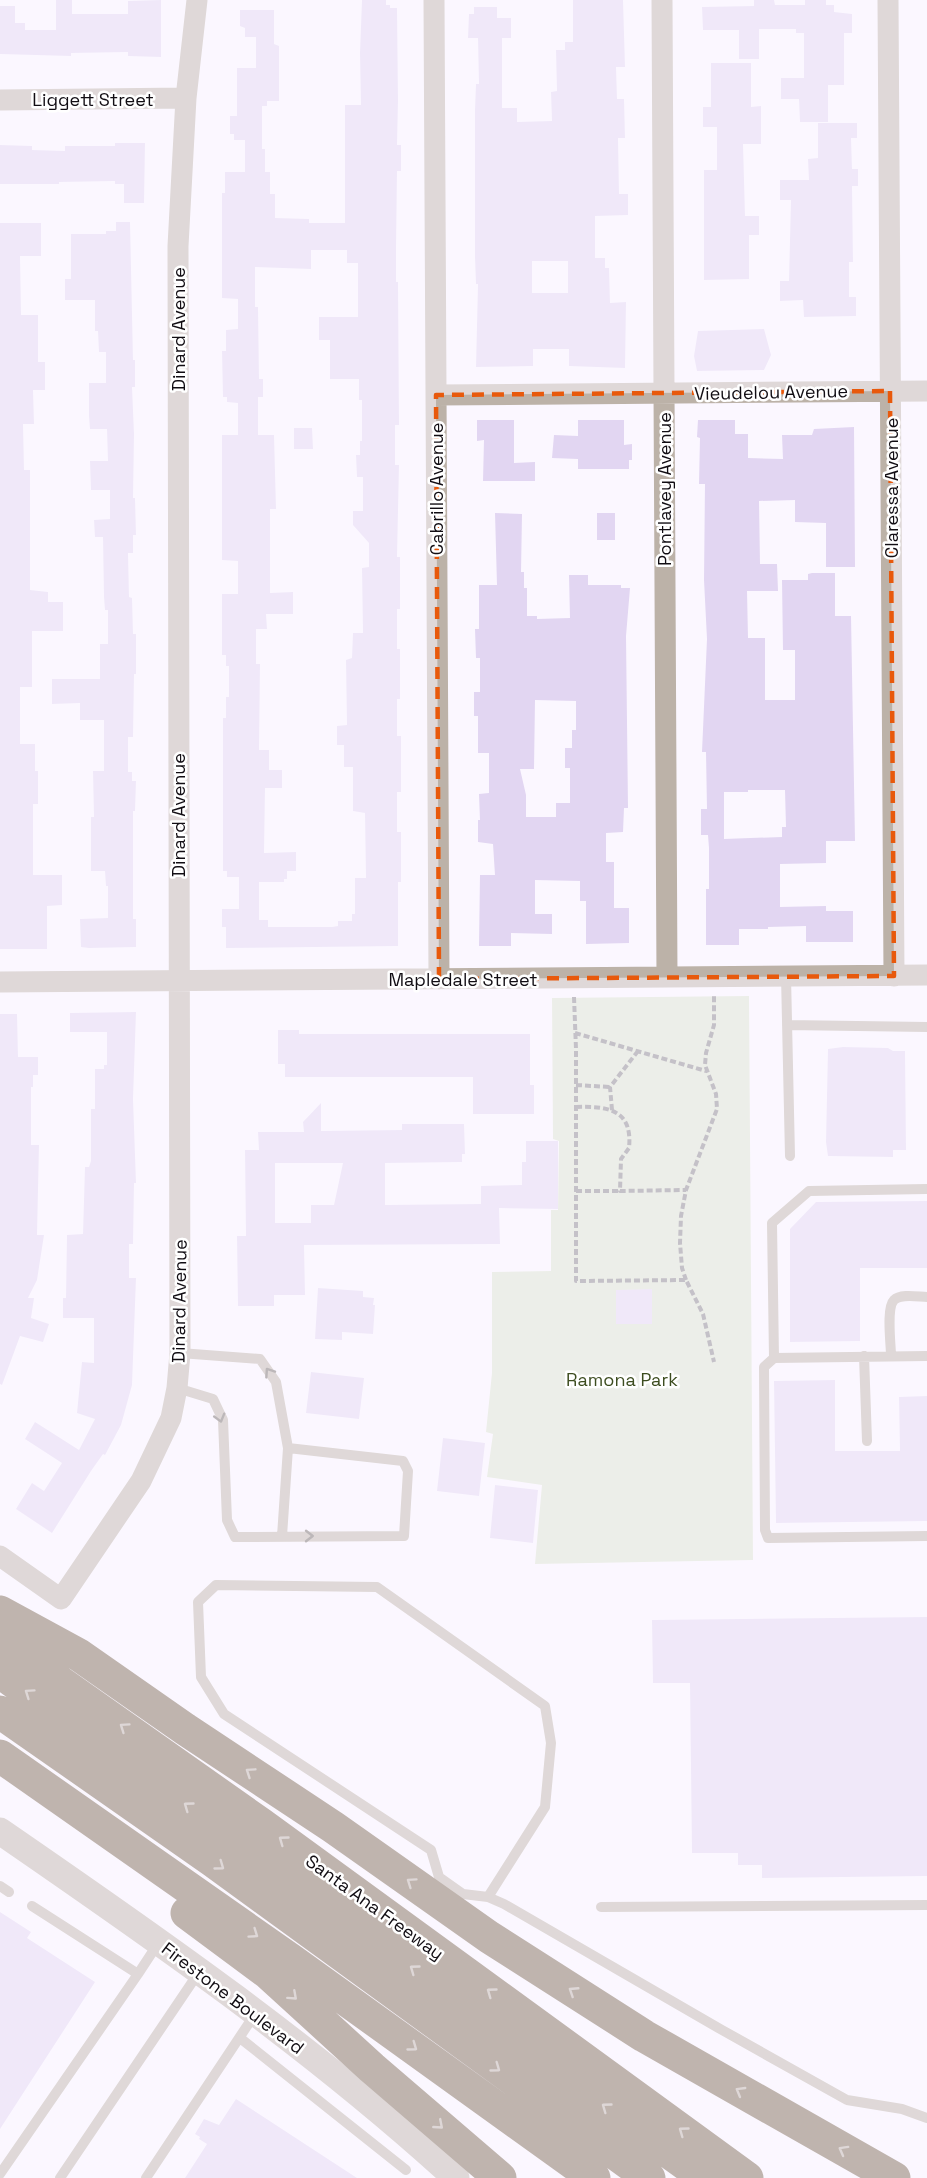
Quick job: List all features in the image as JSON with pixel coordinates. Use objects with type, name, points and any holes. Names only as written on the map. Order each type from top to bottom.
[{"type":"highway","points":[[0,1612],[79,1656],[333,1827],[489,1937],[644,2036],[894,2178]]},
{"type":"highway","name":"Santa Ana Freeway","points":[[0,1640],[261,1824],[747,2178]]},
{"type":"highway","points":[[0,1672],[705,2178]]},
{"type":"highway","points":[[0,1712],[213,1861],[649,2178]]},
{"type":"highway","points":[[0,1756],[291,1960],[594,2178]]},
{"type":"highway","points":[[0,1765],[97,1848],[268,1973],[372,2068],[500,2178]]},
{"type":"street","name":"Dinard Avenue","points":[[0,1556],[61,1599],[141,1480],[171,1418],[177,1388],[180,1353],[178,246],[186,98],[197,0]]},
{"type":"street","name":"Cabrillo Avenue","points":[[434,0],[439,979]]},
{"type":"street","name":"Pontlavey Avenue","points":[[662,0],[667,977]]},
{"type":"street","name":"Claressa Avenue","points":[[888,0],[894,976]]},
{"type":"street","name":"Liggett Street","points":[[0,100],[186,98]]},
{"type":"street","name":"Vieudelou Avenue","points":[[436,395],[927,391]]},
{"type":"street","name":"Mapledale Street","points":[[0,982],[927,975]]},
{"type":"street","name":"Firestone Boulevard","points":[[0,1832],[159,1942],[255,2014],[422,2147],[456,2178]]},
{"type":"lane","points":[[786,976],[790,1156]]},
{"type":"lane","points":[[787,1025],[927,1027]]},
{"type":"lane","points":[[774,1358],[772,1223],[809,1191],[927,1190]]},
{"type":"lane","points":[[891,1356],[890,1309],[894,1300],[900,1297],[927,1297]]},
{"type":"lane","points":[[180,1353],[260,1359],[276,1382],[288,1448],[282,1536]]},
{"type":"lane","points":[[864,1356],[867,1441]]},
{"type":"lane","points":[[927,1356],[774,1358],[764,1367],[765,1530],[768,1538],[927,1536]]},
{"type":"lane","points":[[177,1388],[213,1399],[223,1420],[227,1520],[235,1537],[404,1536],[408,1471],[403,1461],[288,1448]]},
{"type":"lane","points":[[488,1897],[545,1807],[551,1743],[545,1706],[377,1587],[216,1585],[198,1602],[201,1677],[224,1714],[430,1850],[439,1877],[455,1889],[463,1894],[488,1897],[514,1910],[847,2100],[902,2109],[927,2118]]},
{"type":"lane","points":[[601,1907],[927,1905]]},
{"type":"lane","points":[[32,1906],[138,1974]]},
{"type":"lane","points":[[0,2174],[159,1942]]},
{"type":"lane","points":[[60,2178],[199,1972]]},
{"type":"lane","points":[[146,2178],[255,2014]]},
{"type":"lane","points":[[240,2038],[406,2170]]},
{"type":"path","points":[[714,977],[715,1016],[706,1053],[706,1071],[716,1094],[717,1109],[686,1190],[681,1216],[680,1243],[682,1268],[704,1314],[714,1362]]},
{"type":"path","points":[[573,978],[576,1085],[576,1281],[686,1280]]},
{"type":"path","points":[[575,1033],[706,1071]]},
{"type":"path","points":[[612,1110],[610,1087],[638,1051]]},
{"type":"path","points":[[576,1085],[610,1087]]},
{"type":"path","points":[[576,1107],[599,1107],[612,1110],[622,1117],[628,1127],[629,1148],[621,1159],[620,1191]]},
{"type":"path","points":[[576,1191],[686,1190]]},
{"type":"highlighted area","points":[[890,391],[894,976],[439,979],[436,395]]},
{"type":"green space","name":"Ramona Park","points":[[749,996],[753,1560],[535,1564],[542,1485],[487,1477],[493,1434],[486,1432],[492,1373],[492,1272],[551,1271],[551,1210],[558,1210],[559,1141],[553,1139],[552,998]]},
{"type":"building","points":[[56,0],[72,0],[72,14],[128,14],[128,1],[161,0],[161,57],[128,56],[128,52],[71,53],[71,56],[0,54],[0,6],[15,6],[15,23],[25,23],[25,30],[56,30]]},
{"type":"building","points":[[362,0],[386,0],[386,5],[390,5],[390,8],[397,8],[397,145],[401,145],[401,171],[397,171],[396,250],[399,425],[395,425],[395,465],[399,465],[397,557],[400,557],[400,609],[397,609],[400,699],[397,699],[397,736],[401,736],[401,792],[397,792],[397,832],[401,832],[398,946],[226,948],[226,927],[222,927],[222,909],[239,909],[239,877],[227,877],[227,871],[223,871],[223,718],[226,718],[226,697],[229,697],[229,666],[226,666],[226,655],[222,655],[222,594],[238,594],[238,561],[222,560],[222,435],[238,435],[238,403],[227,402],[227,397],[223,397],[222,351],[226,351],[226,330],[238,329],[238,299],[222,298],[222,193],[225,193],[225,172],[245,172],[245,140],[234,140],[234,134],[230,134],[230,116],[237,116],[237,68],[256,68],[256,37],[245,37],[245,28],[240,26],[240,10],[274,10],[274,44],[279,46],[279,101],[267,101],[267,106],[262,106],[262,149],[265,149],[265,172],[270,172],[270,194],[275,194],[275,218],[309,219],[309,223],[345,223],[345,105],[361,105]],"holes":[[[311,250],[347,250],[347,263],[358,263],[358,317],[319,317],[319,340],[330,340],[330,379],[359,379],[359,400],[362,400],[362,441],[360,441],[360,455],[356,455],[357,477],[363,477],[363,511],[353,511],[353,525],[369,543],[369,567],[362,568],[363,633],[353,633],[352,658],[346,660],[347,725],[337,726],[337,745],[344,745],[344,767],[353,767],[353,811],[365,813],[366,878],[355,878],[355,914],[352,914],[352,921],[338,921],[338,926],[332,927],[268,927],[268,920],[259,920],[259,882],[284,882],[284,879],[287,879],[287,871],[296,871],[296,852],[264,853],[265,788],[282,788],[282,770],[269,770],[269,750],[259,750],[260,664],[256,664],[256,629],[267,629],[266,614],[293,614],[293,592],[270,593],[270,509],[276,509],[274,435],[258,435],[258,397],[263,397],[263,379],[259,379],[255,267],[311,269]]]},
{"type":"building","points":[[573,0],[623,0],[625,67],[616,67],[617,99],[624,99],[625,138],[618,138],[619,194],[628,194],[628,215],[595,216],[595,258],[605,258],[605,268],[609,268],[610,303],[626,302],[625,368],[569,366],[569,349],[533,349],[533,366],[476,367],[478,284],[476,284],[475,257],[475,110],[476,84],[479,84],[478,38],[468,38],[469,14],[474,14],[474,7],[497,7],[497,18],[511,18],[511,38],[502,38],[502,108],[517,108],[517,122],[552,121],[551,92],[557,91],[556,50],[565,50],[565,42],[573,42]],"holes":[[[532,261],[568,261],[568,293],[532,293]]]},
{"type":"building","points":[[754,0],[774,0],[775,5],[805,5],[805,0],[826,0],[826,5],[834,5],[834,12],[852,14],[852,33],[844,33],[844,85],[828,85],[828,122],[800,122],[799,99],[781,99],[781,78],[804,78],[804,33],[796,33],[796,29],[759,29],[759,59],[739,59],[739,30],[703,30],[702,7],[754,6]]},
{"type":"building","points":[[711,63],[751,63],[751,107],[761,106],[761,144],[743,144],[745,216],[759,216],[759,235],[749,235],[749,279],[704,280],[704,170],[717,170],[717,127],[703,127],[703,107],[711,107]]},
{"type":"building","points":[[818,123],[857,123],[857,138],[851,138],[852,169],[858,169],[858,186],[852,186],[853,262],[849,262],[849,297],[856,297],[856,316],[804,317],[803,300],[780,301],[780,281],[789,281],[791,200],[780,200],[780,180],[809,180],[808,159],[818,158]]},
{"type":"building","points":[[115,143],[145,143],[144,203],[124,203],[124,184],[115,184],[115,181],[0,184],[0,145],[32,146],[32,150],[65,151],[65,146],[115,146]]},
{"type":"building","points":[[116,222],[130,222],[133,360],[135,360],[135,387],[132,387],[133,498],[135,498],[136,535],[133,535],[133,553],[128,553],[129,597],[132,598],[133,634],[136,634],[136,674],[134,674],[133,737],[128,737],[128,772],[132,772],[132,781],[136,781],[135,811],[133,811],[133,919],[136,919],[136,947],[89,948],[81,947],[80,919],[108,918],[108,886],[106,886],[105,871],[91,871],[91,817],[94,817],[93,771],[104,771],[104,720],[80,720],[80,703],[52,704],[52,679],[100,679],[100,644],[108,644],[108,610],[105,610],[104,597],[103,537],[95,537],[94,520],[110,519],[110,490],[91,490],[90,461],[108,461],[107,429],[90,429],[89,416],[89,383],[106,383],[106,352],[99,352],[98,331],[95,331],[95,300],[65,300],[65,279],[71,279],[71,234],[106,234],[106,231],[116,231]]},
{"type":"building","points":[[0,223],[41,223],[41,256],[20,256],[21,315],[38,315],[38,362],[45,362],[45,390],[33,390],[34,424],[23,424],[24,470],[30,470],[30,590],[48,592],[48,602],[63,602],[63,631],[32,631],[32,687],[20,687],[20,744],[35,744],[35,771],[38,771],[38,804],[33,804],[33,875],[62,875],[62,905],[47,906],[47,949],[0,949]]},
{"type":"building","points":[[764,329],[771,355],[764,370],[697,371],[694,356],[698,331]]},
{"type":"building","points":[[477,420],[514,420],[514,463],[535,462],[535,481],[483,481],[484,440],[477,441]]},
{"type":"building","points":[[578,420],[624,420],[624,445],[632,444],[632,460],[629,460],[629,469],[578,469],[578,459],[552,458],[554,435],[578,436]]},
{"type":"building","points":[[698,420],[735,420],[735,434],[748,434],[748,458],[783,459],[782,435],[812,435],[814,429],[854,427],[855,567],[826,567],[826,523],[795,522],[795,500],[759,501],[760,564],[777,564],[778,591],[747,591],[748,638],[765,638],[765,700],[795,700],[795,650],[783,650],[782,580],[808,580],[808,574],[835,573],[835,616],[851,616],[855,841],[826,841],[826,863],[780,864],[780,907],[826,906],[826,911],[853,911],[853,942],[806,942],[806,926],[739,929],[739,945],[706,945],[709,848],[708,835],[701,835],[701,809],[707,809],[706,752],[702,752],[707,639],[704,580],[705,484],[699,484],[700,438],[697,437]],"holes":[[[785,790],[786,827],[782,827],[782,837],[724,839],[724,792]]]},
{"type":"building","points":[[294,428],[312,428],[313,449],[294,449]]},
{"type":"building","points":[[495,513],[522,514],[521,572],[524,572],[524,588],[527,588],[527,616],[537,616],[537,619],[570,618],[569,575],[588,575],[588,585],[621,585],[621,588],[630,588],[626,636],[628,808],[624,808],[623,832],[606,833],[606,862],[614,862],[614,908],[629,908],[629,943],[586,944],[586,901],[580,901],[580,881],[535,880],[535,914],[552,914],[552,934],[511,933],[511,946],[479,946],[480,875],[495,875],[493,844],[478,842],[479,794],[489,793],[489,753],[478,753],[478,716],[474,716],[474,692],[480,692],[480,658],[476,658],[475,629],[479,629],[479,585],[497,585]],"holes":[[[535,700],[576,701],[576,730],[572,730],[572,748],[565,748],[565,768],[570,768],[570,803],[556,803],[556,817],[526,817],[526,795],[520,769],[534,769]]]},
{"type":"building","points":[[597,513],[615,513],[615,540],[597,540]]},
{"type":"building","points":[[136,1012],[133,1099],[136,1183],[134,1183],[133,1244],[129,1244],[129,1278],[136,1278],[132,1385],[121,1425],[105,1455],[103,1454],[91,1471],[52,1533],[16,1509],[32,1483],[44,1491],[62,1463],[25,1439],[35,1422],[79,1450],[95,1419],[77,1413],[82,1362],[94,1363],[94,1318],[63,1318],[63,1298],[66,1298],[67,1235],[83,1234],[85,1167],[89,1167],[91,1161],[91,1109],[95,1109],[95,1069],[104,1069],[104,1065],[107,1065],[107,1032],[70,1032],[70,1013]]},
{"type":"building","points":[[0,1014],[17,1014],[18,1057],[38,1057],[38,1075],[33,1075],[33,1087],[31,1087],[31,1145],[39,1145],[37,1235],[44,1235],[37,1280],[28,1298],[34,1298],[31,1318],[49,1324],[43,1342],[20,1336],[2,1385],[0,1384]]},
{"type":"building","points":[[278,1030],[299,1030],[299,1034],[530,1034],[530,1085],[534,1085],[534,1114],[473,1114],[473,1077],[285,1077],[285,1064],[278,1064]]},
{"type":"building","points":[[888,1048],[893,1051],[905,1051],[906,1150],[893,1150],[893,1157],[828,1156],[826,1142],[828,1049]]},
{"type":"building","points":[[321,1103],[321,1131],[402,1130],[402,1124],[464,1124],[465,1154],[462,1154],[462,1162],[385,1163],[385,1205],[481,1204],[481,1186],[522,1185],[522,1162],[526,1162],[526,1141],[558,1141],[558,1209],[499,1208],[500,1244],[304,1245],[305,1295],[274,1295],[274,1306],[238,1306],[237,1236],[246,1236],[245,1150],[259,1150],[258,1132],[304,1132],[303,1122]],"holes":[[[275,1163],[343,1163],[334,1205],[311,1205],[311,1223],[275,1223]]]},
{"type":"building","points":[[927,1201],[927,1268],[860,1268],[860,1341],[790,1342],[790,1229],[816,1202]]},
{"type":"building","points":[[318,1288],[363,1291],[363,1297],[374,1298],[373,1334],[342,1332],[342,1340],[315,1339]]},
{"type":"building","points":[[652,1289],[652,1324],[616,1324],[616,1290]]},
{"type":"building","points":[[311,1372],[364,1378],[359,1419],[306,1413]]},
{"type":"building","points":[[835,1380],[835,1451],[900,1451],[899,1397],[927,1396],[927,1521],[776,1523],[774,1381]]},
{"type":"building","points":[[443,1438],[485,1443],[479,1496],[437,1491]]},
{"type":"building","points":[[495,1485],[538,1490],[533,1543],[490,1538]]},
{"type":"building","points":[[927,1617],[927,1876],[762,1878],[762,1865],[738,1865],[738,1853],[692,1853],[690,1683],[653,1683],[652,1620]]},
{"type":"building","points":[[0,1912],[31,1932],[27,1938],[95,1982],[0,2129]]},
{"type":"building","points":[[236,2099],[357,2178],[185,2178],[207,2144],[195,2134],[204,2119],[219,2125]]}]
